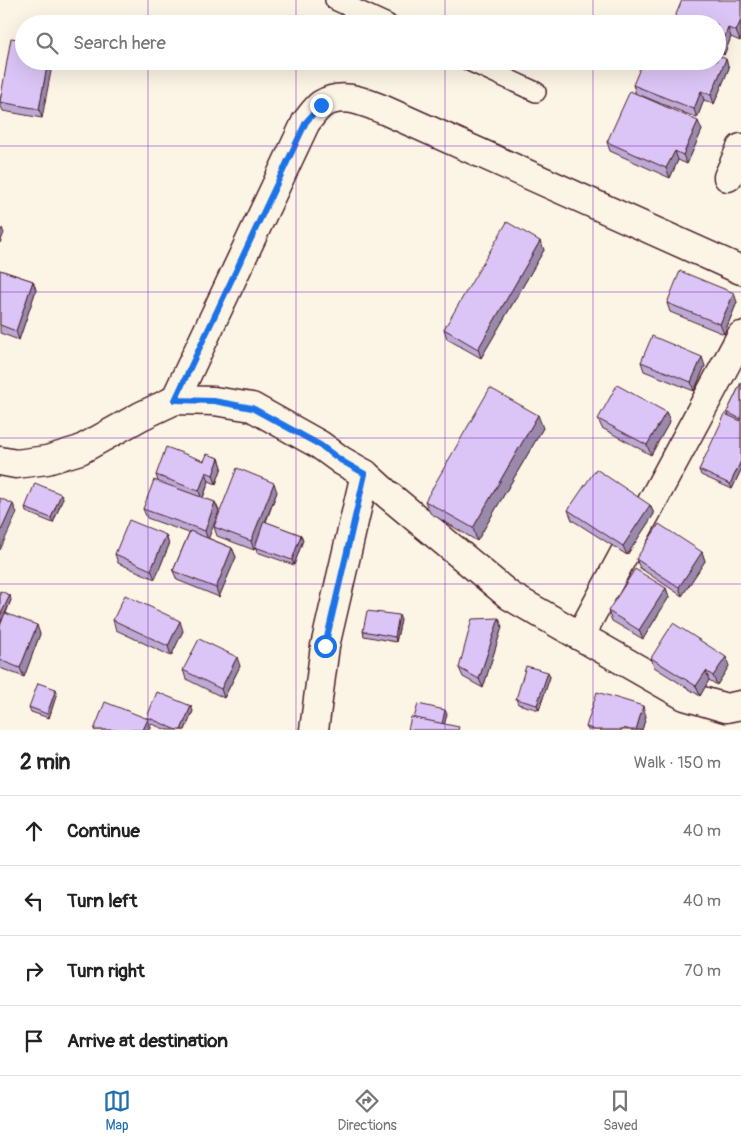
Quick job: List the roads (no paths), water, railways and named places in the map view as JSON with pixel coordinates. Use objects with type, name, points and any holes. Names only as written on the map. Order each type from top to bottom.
[{"type":"street","points":[[175,400],[306,122],[321,105],[335,98],[356,99],[382,109],[741,270]]},
{"type":"street","points":[[728,177],[741,148]]},
{"type":"street","points":[[580,636],[741,336]]},
{"type":"street","points":[[0,461],[16,464],[47,460],[80,450],[141,416],[175,400],[214,401],[252,408],[320,445],[342,461],[365,474],[510,596],[685,696],[726,708],[741,705]]},
{"type":"street","points":[[314,730],[325,646],[365,474]]},
{"type":"lane","points":[[335,0],[368,15]]},
{"type":"lane","points":[[488,70],[536,92]]}]
